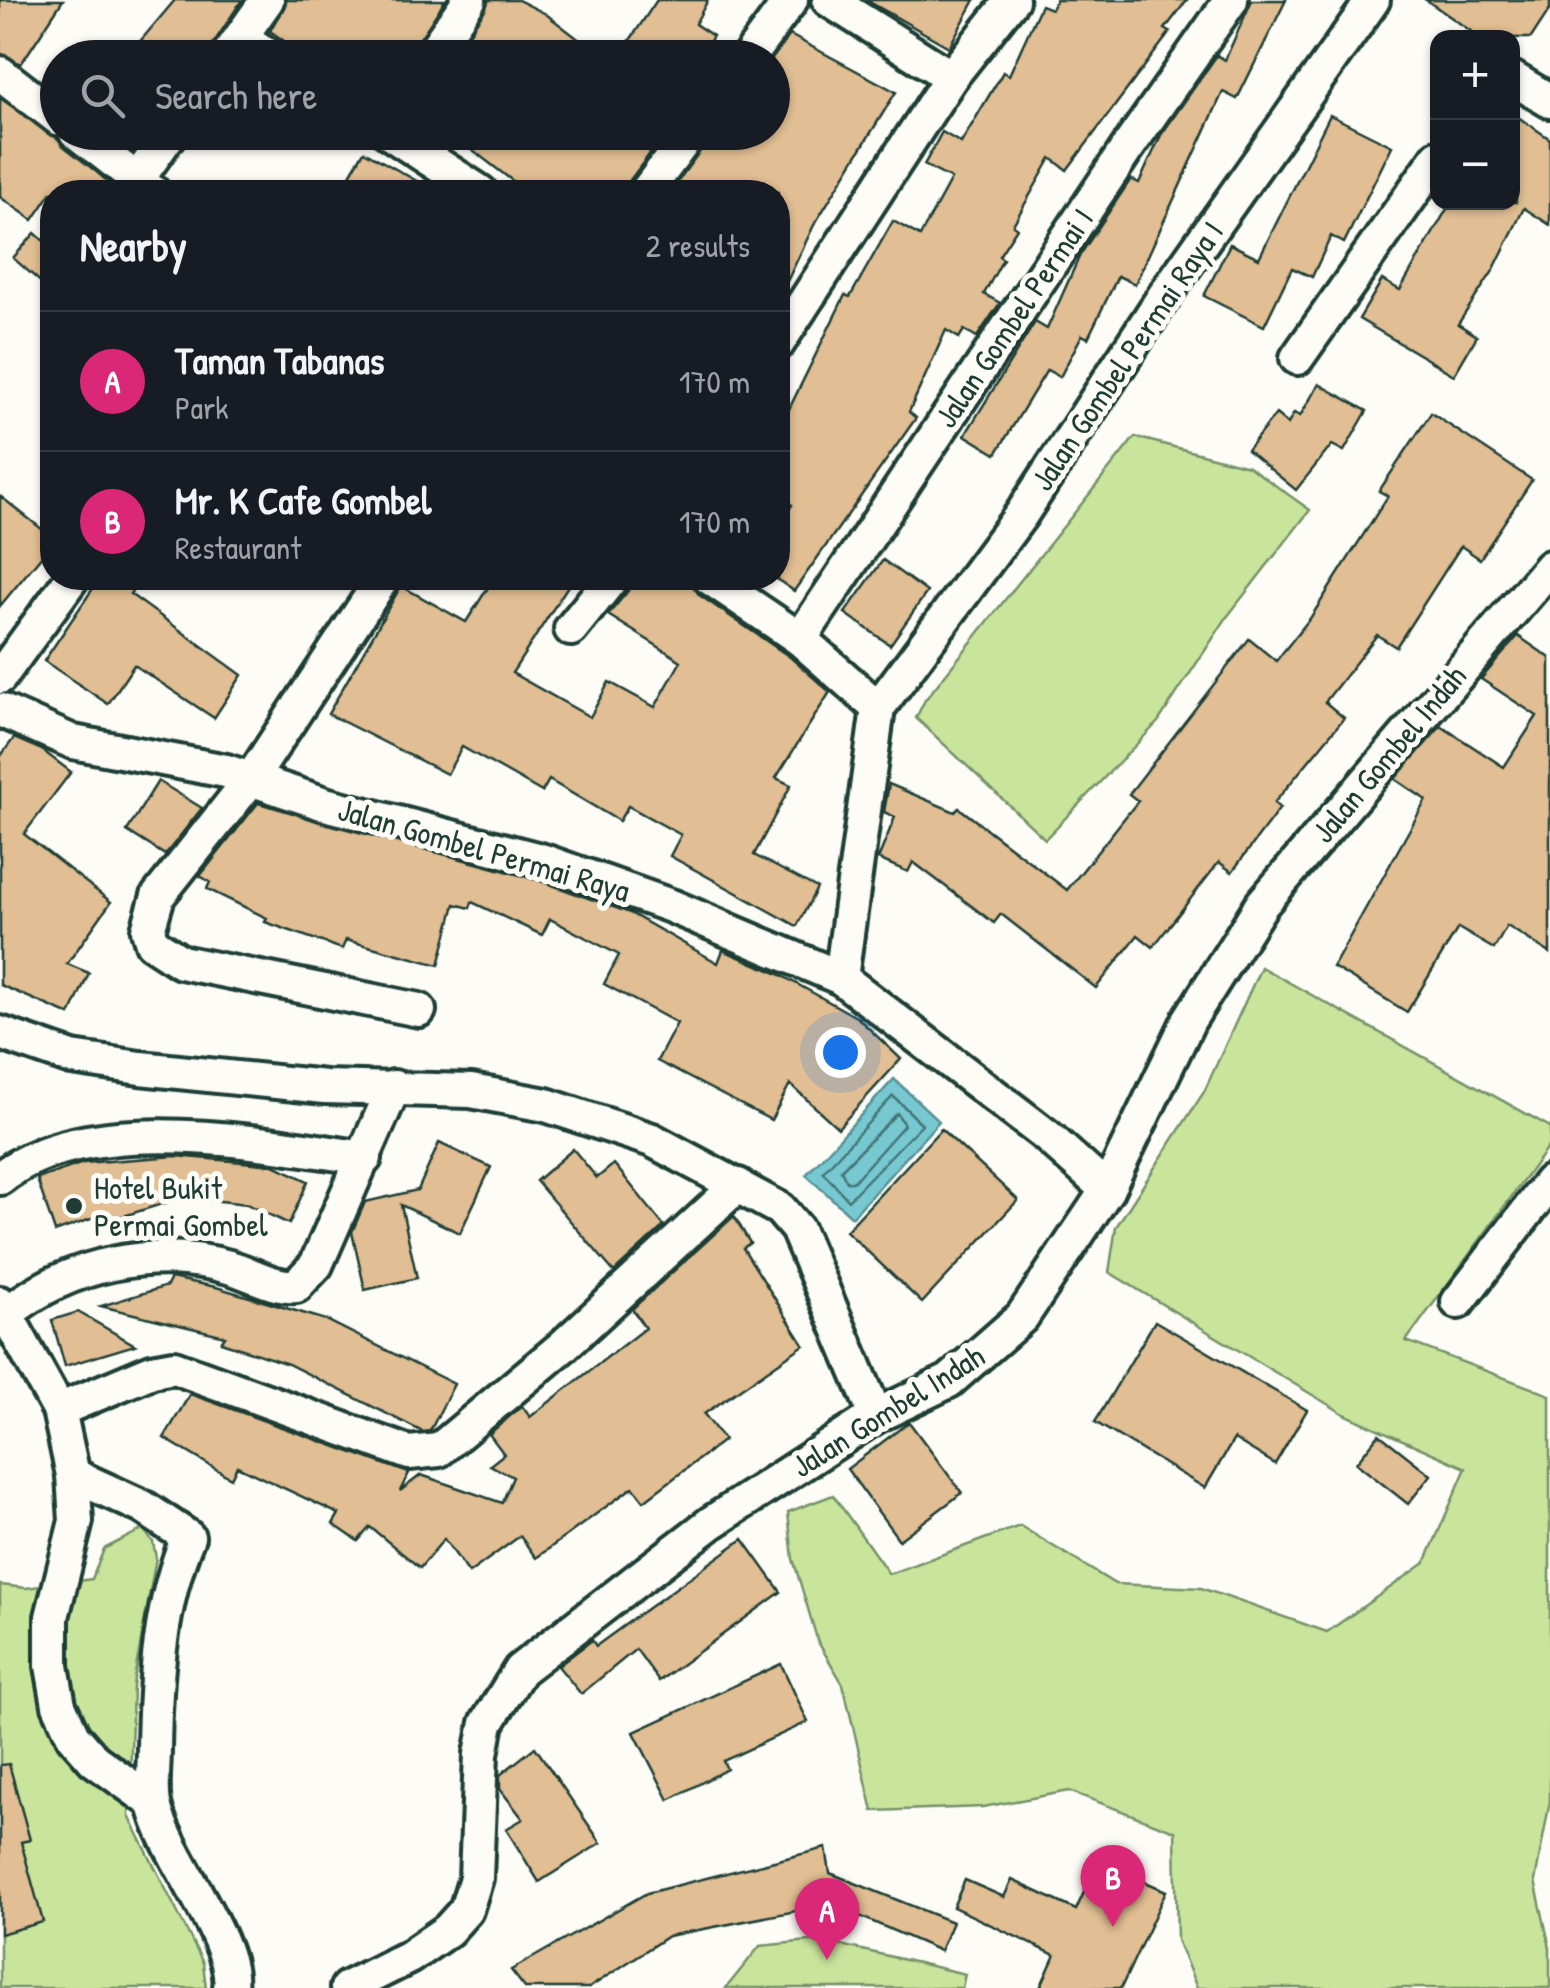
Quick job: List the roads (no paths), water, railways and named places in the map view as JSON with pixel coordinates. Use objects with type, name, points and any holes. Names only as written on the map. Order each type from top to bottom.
[{"type":"street","points":[[238,40],[268,0]]},
{"type":"street","points":[[441,40],[468,0]]},
{"type":"street","points":[[762,40],[792,0]]},
{"type":"street","points":[[829,0],[951,77]]},
{"type":"street","points":[[790,325],[951,77],[1012,0]]},
{"type":"street","name":"Jalan Gombel Permai I","points":[[800,640],[1126,150],[1231,0]]},
{"type":"street","name":"Jalan Gombel Permai Raya I","points":[[878,708],[1021,515],[1168,290],[1373,0]]},
{"type":"street","points":[[0,73],[40,104]]},
{"type":"street","points":[[1520,83],[1550,101]]},
{"type":"street","points":[[99,150],[137,180]]},
{"type":"street","points":[[148,180],[162,150]]},
{"type":"street","points":[[416,150],[462,180]]},
{"type":"street","points":[[655,180],[678,150]]},
{"type":"street","points":[[1297,358],[1430,168]]},
{"type":"street","name":"Jalan Gombel Indah","points":[[346,1988],[410,1956],[448,1930],[466,1910],[476,1878],[481,1754],[487,1724],[520,1670],[711,1523],[876,1416],[949,1382],[1002,1339],[1054,1275],[1107,1190],[1188,1020],[1262,904],[1550,567]]},
{"type":"street","points":[[0,678],[63,590]]},
{"type":"street","points":[[375,590],[251,779],[158,896],[148,930],[152,943],[181,962],[419,1010]]},
{"type":"street","points":[[571,630],[603,590]]},
{"type":"street","points":[[727,590],[800,640],[878,708],[841,978]]},
{"type":"street","name":"Jalan Gombel Permai Raya","points":[[5,724],[251,779],[324,804],[544,861],[671,906],[841,978],[1047,1136],[1107,1190]]},
{"type":"street","points":[[0,1033],[72,1058],[140,1068],[325,1087],[471,1091],[546,1106],[652,1140],[780,1209],[797,1229],[876,1416]]},
{"type":"street","points":[[154,1803],[94,1760],[72,1736],[59,1705],[52,1666],[52,1617],[76,1522],[72,1476],[59,1410],[4,1308],[40,1286],[120,1263],[196,1260],[296,1286],[316,1265],[394,1087]]},
{"type":"street","points":[[0,1178],[15,1166],[77,1144],[163,1135],[230,1139],[365,1158]]},
{"type":"street","points":[[1458,1302],[1550,1182]]},
{"type":"street","points":[[59,1410],[152,1371],[174,1367],[409,1453],[439,1450],[562,1347],[738,1185]]},
{"type":"street","points":[[72,1476],[144,1507],[188,1537],[163,1629],[155,1698],[154,1803],[219,1943],[229,1968],[230,1988]]},
{"type":"water","points":[[894,1079],[939,1121],[852,1217],[806,1175]]},
{"type":"place","name":"Hotel Bukit Permai Gombel","points":[[74,1206]]},
{"type":"place","name":"Mr. K Cafe Gombel","points":[[1113,1927]]},
{"type":"place","name":"Taman Tabanas","points":[[827,1960]]}]
